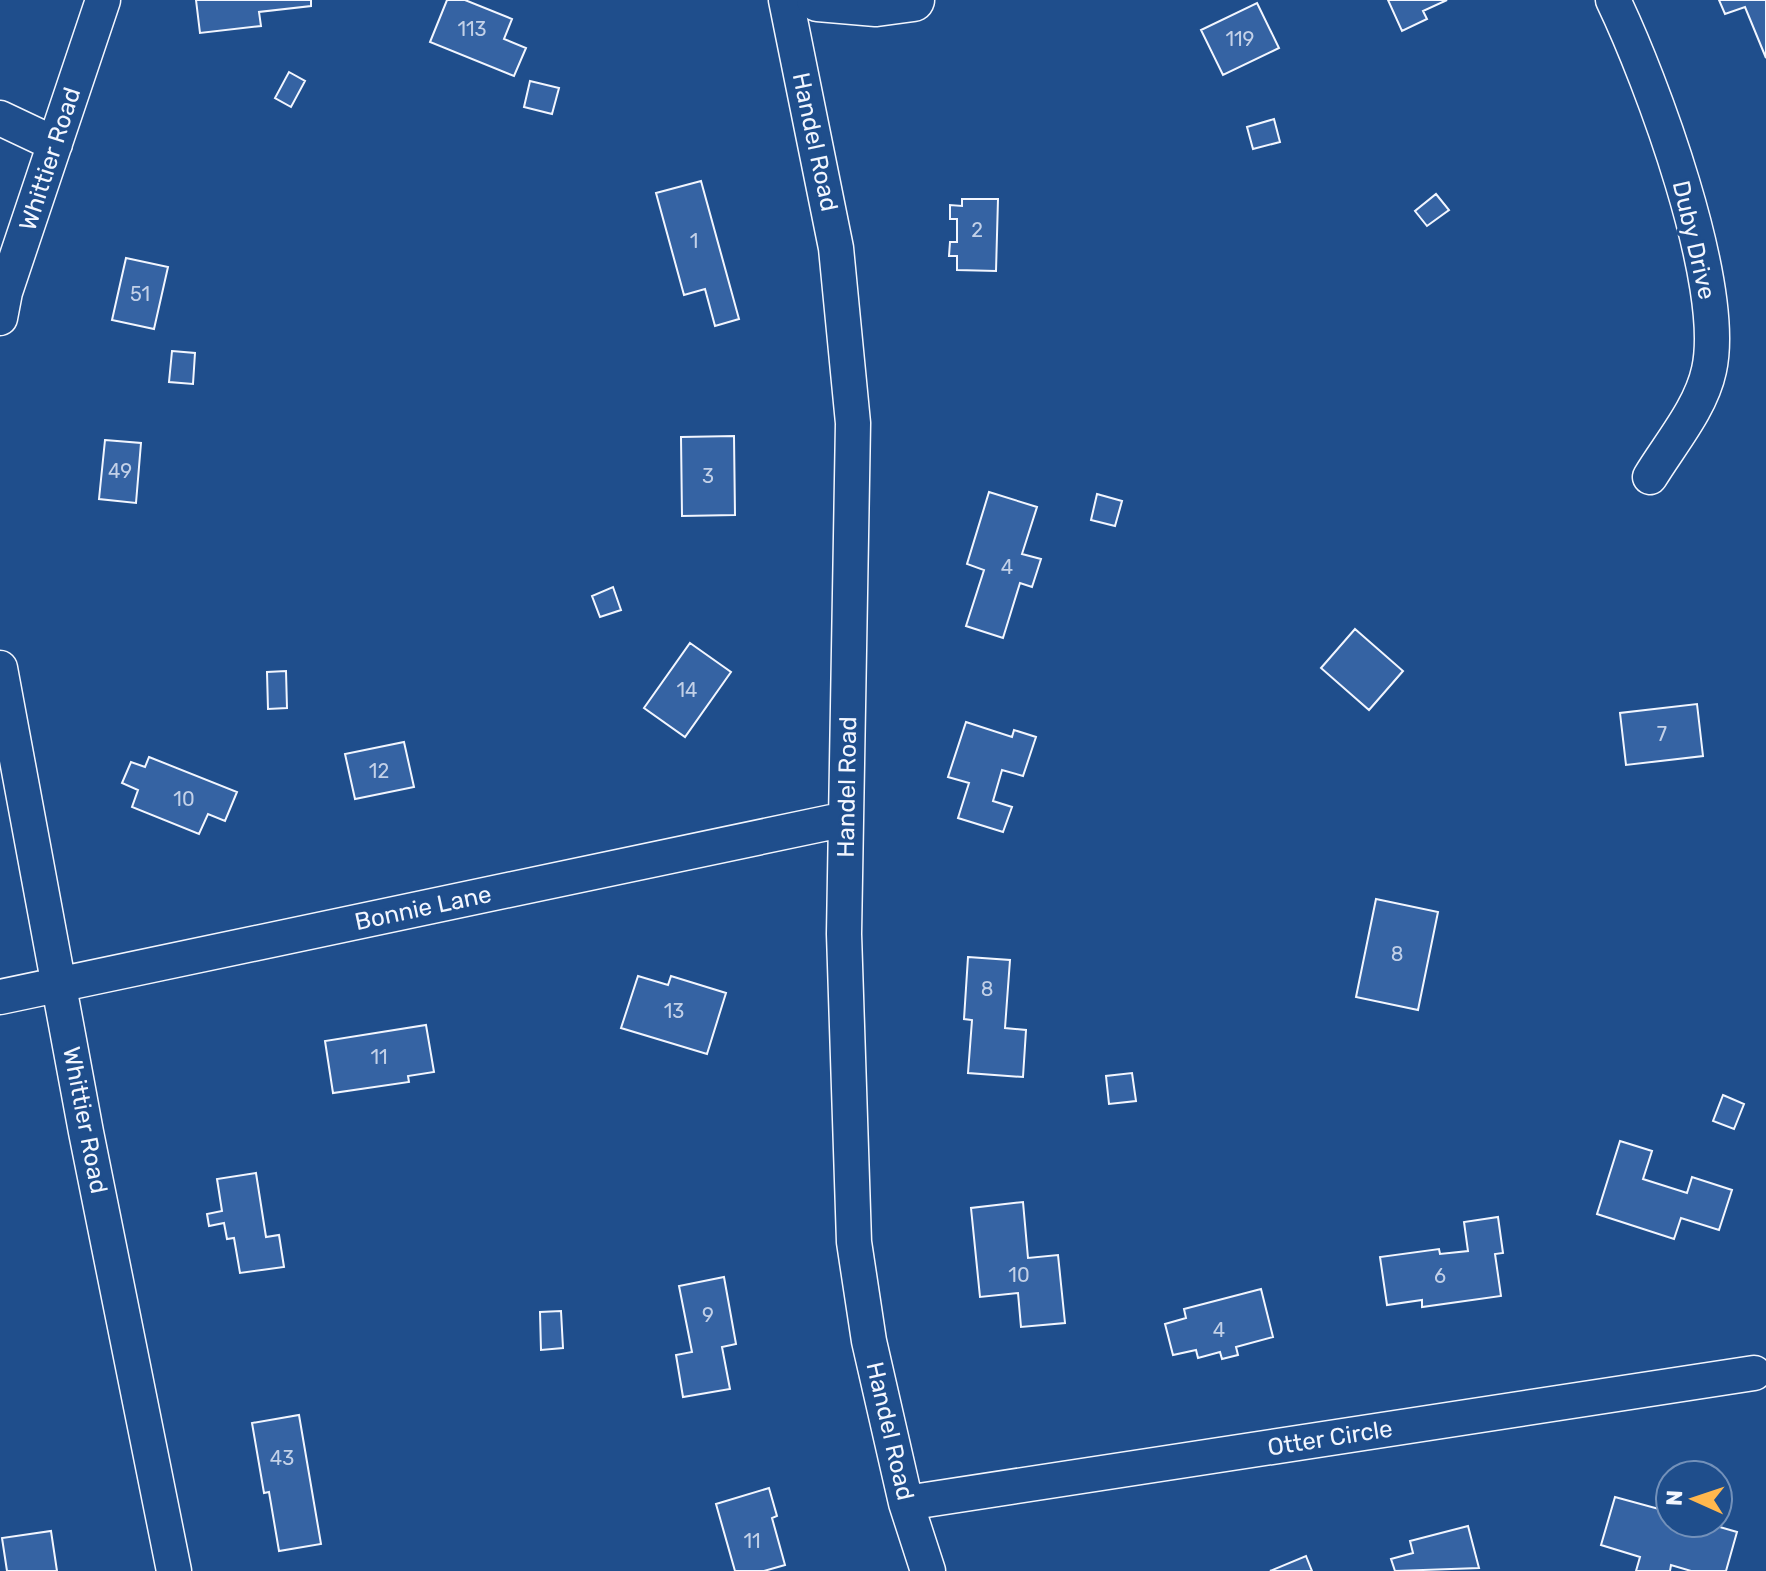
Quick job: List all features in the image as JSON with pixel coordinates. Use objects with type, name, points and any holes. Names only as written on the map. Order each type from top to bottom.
[{"type":"street","name":"Whittier Road","points":[[0,318],[103,0]]},
{"type":"street","name":"Handel Road","points":[[786,0],[836,248],[853,423],[844,934],[854,1242],[869,1341],[906,1503],[928,1571]]},
{"type":"street","points":[[818,0],[876,5],[913,0]]},
{"type":"street","name":"Duby Drive","points":[[1613,0],[1657,107],[1687,198],[1708,294],[1712,337],[1709,370],[1698,399],[1650,477]]},
{"type":"street","points":[[0,118],[55,144]]},
{"type":"street","name":"Whittier Road","points":[[0,668],[174,1571]]},
{"type":"street","name":"Bonnie Lane","points":[[0,997],[846,819]]},
{"type":"street","name":"Otter Circle","points":[[906,1503],[1754,1373]]},
{"type":"building","points":[[196,0],[311,0],[311,6],[259,12],[261,26],[200,33]]},
{"type":"building","points":[[447,0],[465,0],[512,19],[504,39],[526,48],[514,76],[430,42]]},
{"type":"building","points":[[1388,0],[1447,0],[1423,11],[1427,19],[1402,31]]},
{"type":"building","points":[[1719,0],[1766,0],[1766,58],[1745,7],[1725,14]]},
{"type":"building","points":[[1257,3],[1279,48],[1223,75],[1201,30]]},
{"type":"building","points":[[289,72],[305,81],[291,107],[275,98]]},
{"type":"building","points":[[530,81],[559,88],[552,114],[524,107]]},
{"type":"building","points":[[1274,119],[1280,142],[1253,149],[1247,127]]},
{"type":"building","points":[[701,181],[739,319],[715,326],[705,289],[684,295],[656,193]]},
{"type":"building","points":[[1436,194],[1449,210],[1427,226],[1415,211]]},
{"type":"building","points":[[962,199],[998,199],[996,271],[957,270],[957,256],[949,256],[950,242],[957,242],[957,219],[950,219],[950,205],[962,206]]},
{"type":"building","points":[[126,258],[168,267],[154,329],[112,320]]},
{"type":"building","points":[[172,351],[195,353],[193,384],[169,382]]},
{"type":"building","points":[[734,436],[735,515],[682,516],[681,437]]},
{"type":"building","points":[[105,440],[141,443],[136,503],[99,499]]},
{"type":"building","points":[[989,492],[1037,507],[1022,554],[1041,559],[1032,587],[1020,583],[1003,638],[966,626],[984,570],[967,564]]},
{"type":"building","points":[[1097,494],[1122,501],[1115,526],[1091,520]]},
{"type":"building","points":[[613,587],[621,610],[600,617],[592,596]]},
{"type":"building","points":[[1355,629],[1403,671],[1369,710],[1321,668]]},
{"type":"building","points":[[690,643],[731,672],[685,737],[644,708]]},
{"type":"building","points":[[286,671],[287,708],[268,709],[267,672]]},
{"type":"building","points":[[1697,704],[1703,756],[1626,765],[1620,713]]},
{"type":"building","points":[[966,722],[1012,737],[1014,730],[1036,737],[1023,776],[1002,770],[993,801],[1012,807],[1003,832],[958,818],[969,783],[948,777]]},
{"type":"building","points":[[404,742],[414,787],[355,799],[345,754]]},
{"type":"building","points":[[149,757],[237,792],[225,821],[208,814],[199,834],[132,807],[138,790],[122,783],[131,762],[145,767]]},
{"type":"building","points":[[1376,899],[1438,912],[1418,1010],[1356,997]]},
{"type":"building","points":[[968,957],[1010,960],[1005,1028],[1026,1030],[1023,1077],[968,1073],[972,1020],[964,1019]]},
{"type":"building","points":[[638,976],[668,985],[671,976],[726,993],[707,1054],[621,1028]]},
{"type":"building","points":[[426,1025],[434,1072],[408,1076],[409,1082],[333,1093],[325,1041]]},
{"type":"building","points":[[1132,1073],[1136,1101],[1109,1104],[1106,1076]]},
{"type":"building","points":[[1723,1095],[1744,1104],[1734,1129],[1713,1121]]},
{"type":"building","points":[[1620,1141],[1652,1151],[1643,1179],[1687,1193],[1692,1177],[1732,1190],[1719,1230],[1681,1218],[1674,1239],[1597,1214]]},
{"type":"building","points":[[256,1173],[266,1237],[279,1235],[284,1267],[240,1273],[234,1238],[227,1239],[224,1223],[209,1226],[207,1214],[222,1211],[217,1179]]},
{"type":"building","points":[[1023,1202],[1028,1258],[1058,1255],[1065,1323],[1021,1327],[1018,1293],[980,1297],[971,1208]]},
{"type":"building","points":[[1498,1217],[1503,1253],[1495,1254],[1501,1296],[1422,1307],[1422,1300],[1387,1305],[1380,1257],[1439,1249],[1440,1254],[1468,1251],[1464,1222]]},
{"type":"building","points":[[724,1277],[736,1344],[722,1347],[730,1389],[683,1397],[676,1355],[692,1352],[679,1286]]},
{"type":"building","points":[[1261,1289],[1273,1337],[1236,1347],[1238,1355],[1222,1359],[1220,1352],[1198,1358],[1196,1350],[1173,1355],[1165,1324],[1186,1318],[1184,1309]]},
{"type":"building","points":[[561,1311],[563,1348],[541,1350],[540,1312]]},
{"type":"building","points":[[299,1415],[321,1544],[279,1551],[269,1492],[264,1493],[252,1423]]},
{"type":"building","points":[[769,1488],[777,1516],[772,1518],[785,1565],[764,1571],[735,1571],[716,1504]]},
{"type":"building","points":[[1615,1497],[1654,1508],[1654,1539],[1734,1539],[1734,1531],[1737,1532],[1726,1571],[1691,1571],[1671,1565],[1670,1571],[1636,1571],[1640,1557],[1601,1545]]},
{"type":"building","points":[[1468,1526],[1479,1568],[1395,1571],[1391,1559],[1413,1553],[1410,1541]]},
{"type":"building","points":[[51,1531],[57,1571],[7,1571],[2,1538]]},
{"type":"building","points":[[1306,1556],[1312,1571],[1270,1571]]}]
